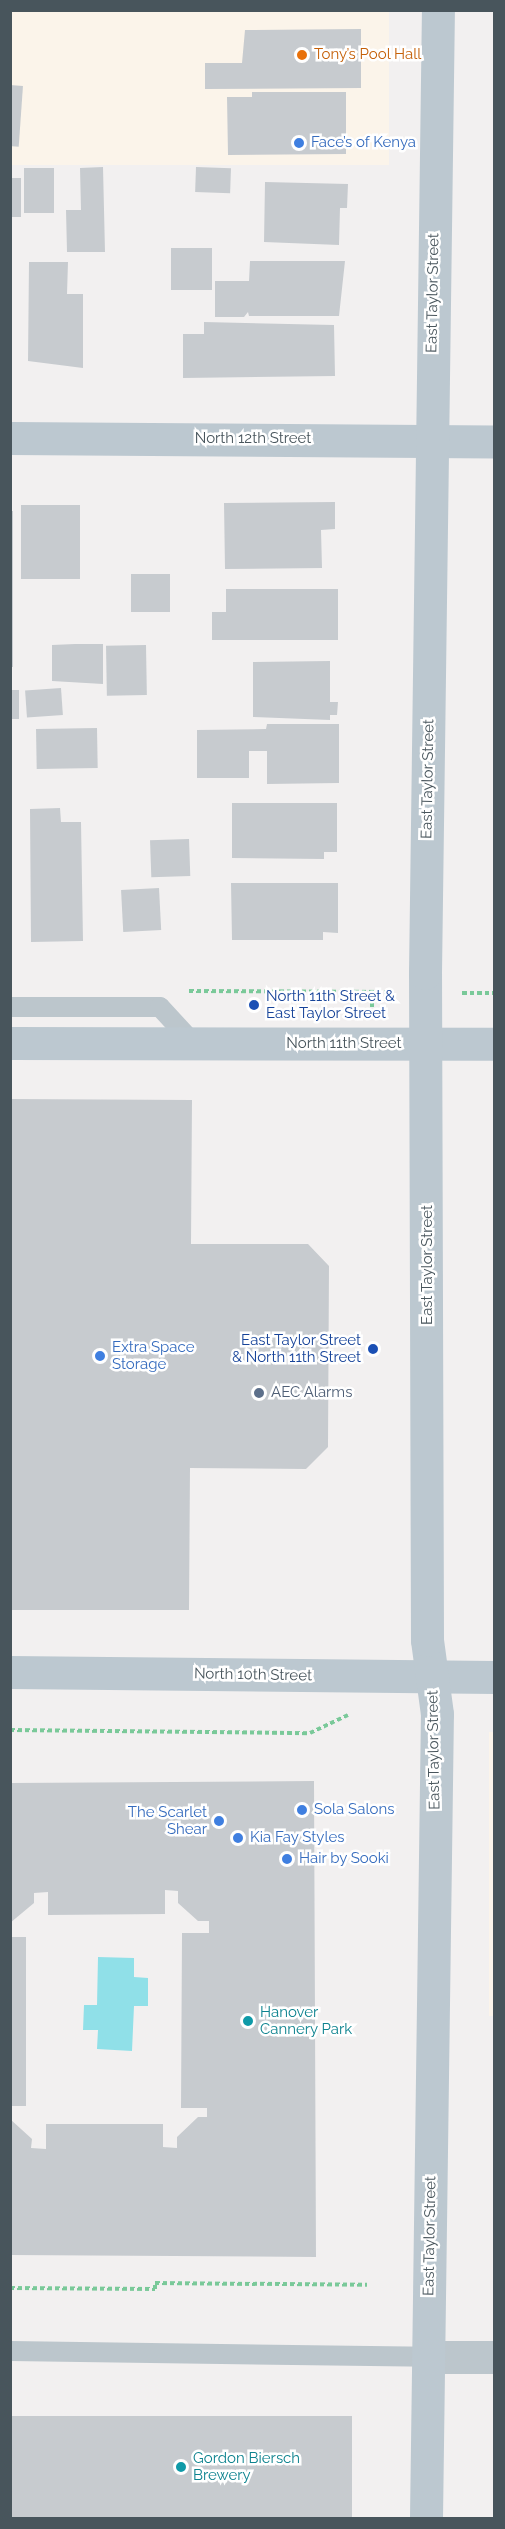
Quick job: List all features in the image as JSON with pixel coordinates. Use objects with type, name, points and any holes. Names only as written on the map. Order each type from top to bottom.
[{"type":"main road","name":"East Taylor Street","points":[[426,2518],[437,1714],[427,1640],[426,1044],[438,10]]},
{"type":"main road","name":"North 12th Street","points":[[10,438],[495,441]]},
{"type":"main road","name":"North 11th Street","points":[[10,1043],[495,1044]]},
{"type":"main road","name":"North 10th Street","points":[[10,1672],[495,1677]]},
{"type":"street","points":[[428,2357],[495,2357]]},
{"type":"lane","points":[[10,1007],[160,1007],[194,1044]]},
{"type":"lane","points":[[10,2351],[428,2357]]},
{"type":"path","points":[[160,1007],[187,991],[359,992]]},
{"type":"path","points":[[10,1730],[310,1733],[354,1714]]},
{"type":"path","points":[[10,2288],[367,2285]]},
{"type":"shaded area","points":[[11,11],[389,11],[389,165],[11,165]]},
{"type":"shaded area","points":[[489,1732],[494,1732],[494,2016],[489,2016]]},
{"type":"water","points":[[98,1957],[134,1958],[134,1977],[148,1978],[148,2006],[134,2006],[132,2051],[97,2049],[98,2030],[83,2030],[84,2005],[97,2005]]},
{"type":"building","name":"Tony’s Pool Hall","points":[[361,29],[361,88],[205,89],[205,63],[242,63],[245,30]]},
{"type":"building","points":[[10,85],[23,86],[19,147],[10,146]]},
{"type":"building","points":[[252,92],[346,92],[346,154],[228,155],[227,97],[252,97]]},
{"type":"building","points":[[103,167],[105,252],[67,252],[66,210],[81,210],[80,168]]},
{"type":"building","points":[[196,167],[231,168],[230,193],[195,192]]},
{"type":"building","points":[[24,168],[54,168],[54,213],[24,213]]},
{"type":"building","points":[[10,178],[21,178],[21,217],[10,217]]},
{"type":"building","points":[[265,182],[348,184],[347,208],[340,208],[339,245],[264,242]]},
{"type":"building","points":[[171,248],[212,248],[212,290],[171,290]]},
{"type":"building","points":[[250,261],[345,261],[339,316],[249,316],[248,312],[244,317],[215,317],[215,281],[249,281]]},
{"type":"building","points":[[29,262],[68,262],[67,294],[83,294],[83,368],[28,361]]},
{"type":"building","points":[[204,322],[334,325],[335,376],[183,378],[183,334],[204,334]]},
{"type":"building","points":[[335,502],[335,529],[321,530],[322,568],[225,569],[224,503]]},
{"type":"building","points":[[21,505],[80,505],[80,579],[21,579]]},
{"type":"building","points":[[10,511],[13,511],[13,667],[10,667]]},
{"type":"building","points":[[131,574],[170,574],[170,612],[131,612]]},
{"type":"building","points":[[226,589],[338,589],[338,640],[212,640],[212,612],[226,612]]},
{"type":"building","points":[[103,644],[103,684],[52,681],[52,645]]},
{"type":"building","points":[[146,645],[147,695],[107,696],[106,646]]},
{"type":"building","points":[[330,661],[330,702],[338,702],[337,715],[330,715],[330,720],[253,717],[253,662]]},
{"type":"building","points":[[61,688],[63,715],[27,717],[25,691]]},
{"type":"building","points":[[10,690],[19,690],[19,719],[10,719]]},
{"type":"building","points":[[267,724],[339,724],[339,783],[267,784],[267,751],[249,751],[249,778],[197,778],[197,730],[266,729]]},
{"type":"building","points":[[97,728],[98,768],[37,769],[36,729]]},
{"type":"building","points":[[232,803],[337,803],[337,852],[324,852],[324,859],[232,858]]},
{"type":"building","points":[[60,808],[61,822],[81,822],[83,941],[31,942],[30,809]]},
{"type":"building","points":[[189,839],[190,876],[151,877],[150,840]]},
{"type":"building","points":[[231,883],[338,883],[338,933],[323,932],[323,940],[232,940]]},
{"type":"building","points":[[159,888],[161,930],[123,932],[121,890]]},
{"type":"building","name":"Extra Space Storage","points":[[10,1099],[192,1100],[191,1244],[308,1244],[329,1266],[328,1447],[306,1469],[190,1468],[189,1610],[10,1610]]},
{"type":"building","name":"Hanover Cannery Park","points":[[314,1781],[316,2257],[10,2255],[10,2119],[32,2139],[31,2148],[46,2149],[46,2124],[163,2124],[163,2147],[177,2148],[177,2137],[198,2117],[207,2117],[207,2108],[181,2108],[182,1933],[209,1933],[209,1921],[198,1921],[178,1903],[178,1891],[165,1890],[165,1914],[48,1915],[48,1892],[34,1893],[34,1903],[10,1923],[10,1783]]},
{"type":"building","points":[[10,1937],[26,1937],[26,2106],[10,2106]]},
{"type":"building","name":"Gordon Biersch Brewery","points":[[10,2416],[352,2416],[352,2518],[10,2518]]},
{"type":"place","name":"Tony’s Pool Hall","points":[[302,55]]},
{"type":"place","name":"Face’s of Kenya","points":[[299,143]]},
{"type":"place","name":"North 11th Street & East Taylor Street","points":[[254,1005]]},
{"type":"place","name":"East Taylor Street & North 11th Street","points":[[373,1349]]},
{"type":"place","name":"Extra Space Storage","points":[[100,1356]]},
{"type":"place","name":"AEC Alarms","points":[[259,1393]]},
{"type":"place","name":"Sola Salons","points":[[302,1810]]},
{"type":"place","name":"The Scarlet Shear","points":[[219,1821]]},
{"type":"place","name":"Kia Fay Styles","points":[[238,1838]]},
{"type":"place","name":"Hair by Sooki","points":[[287,1859]]},
{"type":"place","name":"Hanover Cannery Park","points":[[248,2021]]},
{"type":"place","name":"Gordon Biersch Brewery","points":[[181,2467]]}]
